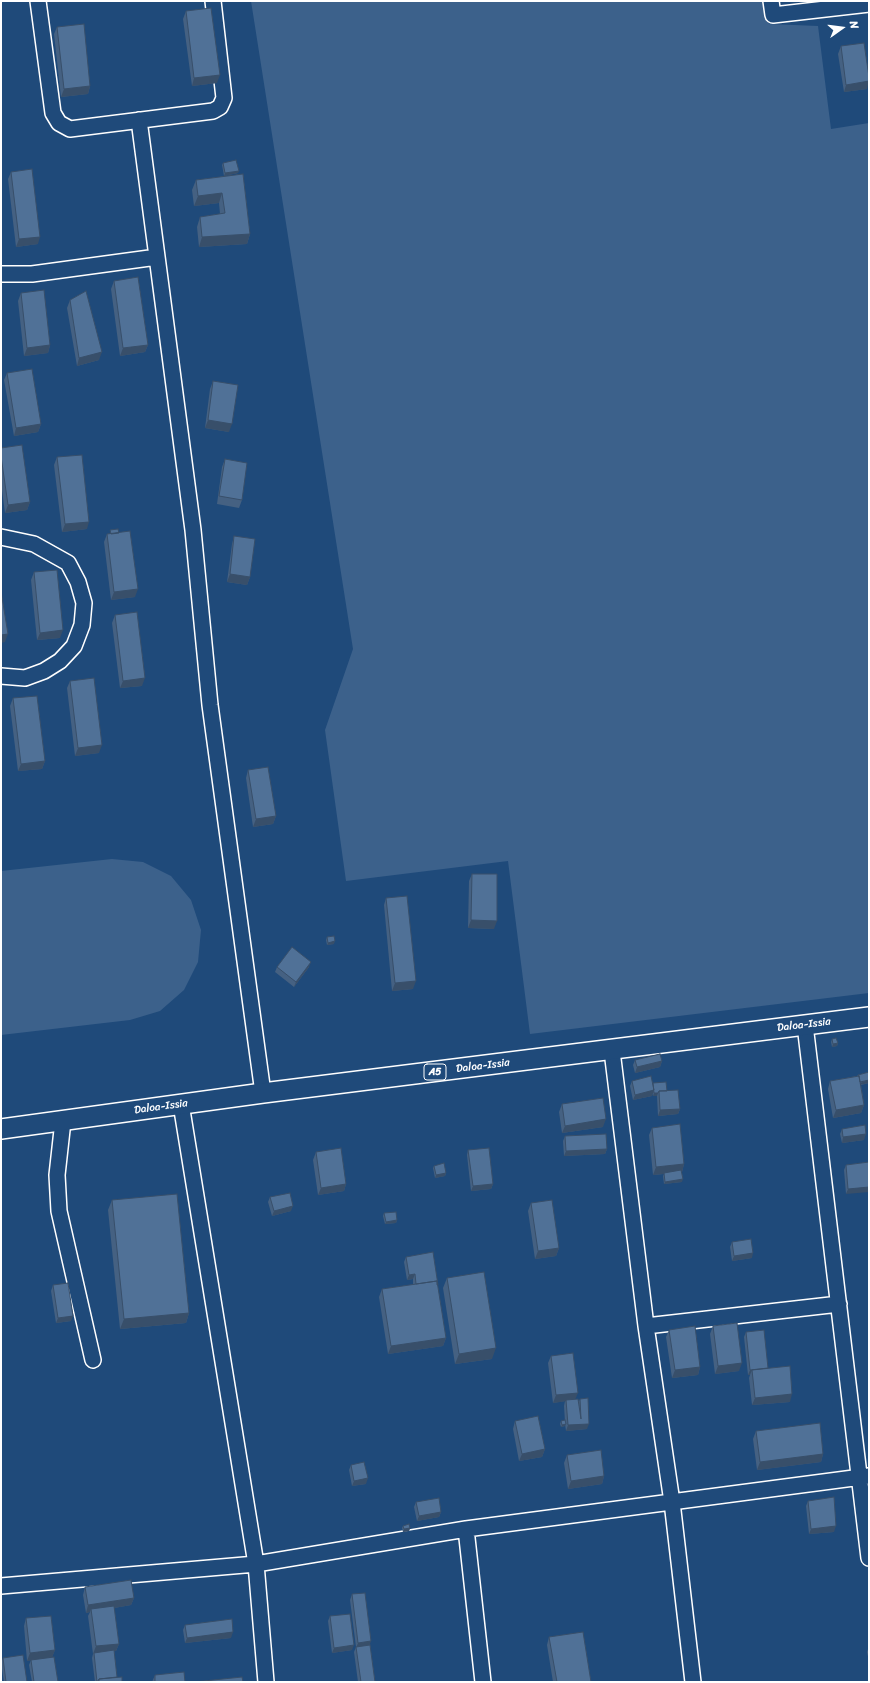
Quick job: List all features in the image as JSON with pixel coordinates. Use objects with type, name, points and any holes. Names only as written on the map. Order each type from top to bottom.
[{"type":"main road","name":"Daloa-Issia","points":[[1,1129],[263,1093],[612,1051],[869,1017]]},
{"type":"street","points":[[38,1],[53,113],[59,124],[70,129],[213,111],[220,107],[224,98],[213,1]]},
{"type":"street","points":[[771,1],[773,15],[869,4]]},
{"type":"street","points":[[140,120],[192,530],[210,705],[263,1093]]},
{"type":"street","points":[[1,274],[32,274],[157,258]]},
{"type":"street","points":[[1,537],[34,544],[68,563],[78,582],[84,604],[82,625],[74,646],[60,661],[44,671],[25,678],[1,676]]},
{"type":"street","points":[[805,1025],[838,1304],[864,1477],[869,1558]]},
{"type":"street","points":[[612,1051],[646,1326],[672,1502],[693,1682]]},
{"type":"street","points":[[181,1104],[256,1564],[266,1682]]},
{"type":"street","points":[[63,1121],[57,1175],[59,1211],[93,1360]]},
{"type":"street","points":[[646,1326],[838,1304]]},
{"type":"street","points":[[1,1586],[256,1564],[466,1529],[864,1477]]},
{"type":"street","points":[[466,1529],[483,1682]]},
{"type":"shaded area","points":[[251,1],[764,1],[769,24],[818,26],[831,129],[869,123],[869,993],[530,1034],[508,861],[346,881],[325,730],[353,649]]},
{"type":"shaded area","points":[[112,859],[143,862],[171,876],[191,900],[201,930],[198,962],[184,990],[160,1011],[130,1020],[1,1035],[1,871]]},
{"type":"building","points":[[211,8],[220,75],[194,78],[186,11]]},
{"type":"building","points":[[84,24],[90,86],[64,89],[57,27]]},
{"type":"building","points":[[864,43],[869,81],[846,85],[841,46]]},
{"type":"building","points":[[236,160],[239,171],[225,173],[223,163]]},
{"type":"building","points":[[32,169],[40,237],[19,239],[11,172]]},
{"type":"building","points":[[243,174],[250,234],[202,237],[200,217],[225,213],[222,193],[198,196],[196,180]]},
{"type":"building","points":[[138,277],[148,345],[123,348],[114,281]]},
{"type":"building","points":[[44,290],[50,345],[27,348],[21,293]]},
{"type":"building","points":[[86,291],[102,352],[79,358],[70,300]]},
{"type":"building","points":[[32,369],[41,424],[16,428],[7,373]]},
{"type":"building","points":[[213,381],[238,385],[232,424],[208,420]]},
{"type":"building","points":[[22,445],[30,502],[8,505],[1,448]]},
{"type":"building","points":[[82,455],[89,522],[65,524],[57,457]]},
{"type":"building","points":[[225,459],[247,463],[242,500],[219,496]]},
{"type":"building","points":[[118,529],[119,533],[111,534],[110,530]]},
{"type":"building","points":[[130,531],[138,589],[114,592],[107,534]]},
{"type":"building","points":[[234,536],[255,539],[250,577],[230,574]]},
{"type":"building","points":[[57,570],[63,630],[40,633],[34,572]]},
{"type":"building","points":[[1,591],[8,634],[1,635]]},
{"type":"building","points":[[137,612],[145,678],[123,681],[115,615]]},
{"type":"building","points":[[94,678],[102,745],[78,748],[70,681]]},
{"type":"building","points":[[37,696],[45,761],[21,764],[13,698]]},
{"type":"building","points":[[268,767],[276,816],[256,819],[248,770]]},
{"type":"building","points":[[472,874],[497,874],[497,921],[471,920]]},
{"type":"building","points":[[407,896],[416,981],[395,983],[386,898]]},
{"type":"building","points":[[334,936],[335,941],[328,943],[327,937]]},
{"type":"building","points":[[292,947],[311,962],[296,982],[277,967]]},
{"type":"building","points":[[836,1038],[838,1043],[833,1044],[832,1039]]},
{"type":"building","points":[[660,1054],[662,1061],[637,1067],[635,1060]]},
{"type":"building","points":[[869,1072],[869,1080],[860,1082],[858,1075]]},
{"type":"building","points":[[651,1076],[654,1090],[635,1095],[632,1081]]},
{"type":"building","points":[[859,1076],[864,1105],[836,1110],[830,1081]]},
{"type":"building","points":[[666,1082],[667,1091],[659,1091],[658,1093],[654,1093],[653,1083]]},
{"type":"building","points":[[678,1090],[680,1109],[660,1110],[659,1091]]},
{"type":"building","points":[[603,1098],[606,1119],[565,1126],[562,1104]]},
{"type":"building","points":[[680,1124],[684,1164],[656,1167],[652,1128]]},
{"type":"building","points":[[865,1125],[866,1134],[843,1137],[842,1129]]},
{"type":"building","points":[[606,1134],[607,1149],[566,1151],[565,1136]]},
{"type":"building","points":[[341,1148],[346,1184],[321,1188],[316,1152]]},
{"type":"building","points":[[489,1148],[493,1184],[473,1186],[468,1150]]},
{"type":"building","points":[[869,1162],[869,1187],[848,1189],[846,1165]]},
{"type":"building","points":[[444,1163],[446,1173],[436,1175],[434,1166]]},
{"type":"building","points":[[681,1170],[683,1179],[665,1182],[664,1173]]},
{"type":"building","points":[[290,1193],[293,1206],[274,1211],[270,1197]]},
{"type":"building","points":[[177,1194],[189,1313],[124,1319],[112,1200]]},
{"type":"building","points":[[552,1200],[559,1248],[538,1251],[531,1203]]},
{"type":"building","points":[[396,1212],[397,1220],[386,1222],[384,1213]]},
{"type":"building","points":[[751,1239],[753,1253],[734,1256],[732,1242]]},
{"type":"building","points":[[433,1252],[438,1285],[437,1281],[416,1284],[415,1274],[409,1275],[406,1257]]},
{"type":"building","points":[[484,1272],[496,1348],[459,1354],[447,1278]]},
{"type":"building","points":[[437,1281],[446,1338],[391,1346],[382,1289]]},
{"type":"building","points":[[68,1283],[73,1316],[58,1318],[53,1285]]},
{"type":"building","points":[[737,1323],[742,1363],[718,1366],[713,1326]]},
{"type":"building","points":[[695,1326],[700,1367],[675,1370],[669,1330]]},
{"type":"building","points":[[764,1330],[768,1368],[750,1370],[746,1332]]},
{"type":"building","points":[[573,1353],[578,1393],[556,1395],[551,1356]]},
{"type":"building","points":[[790,1366],[792,1394],[755,1398],[752,1370]]},
{"type":"building","points":[[588,1398],[589,1424],[568,1425],[566,1400],[578,1399],[581,1419],[580,1399]]},
{"type":"building","points":[[538,1416],[545,1449],[522,1454],[515,1421]]},
{"type":"building","points":[[565,1420],[566,1424],[562,1425],[561,1421]]},
{"type":"building","points":[[820,1423],[823,1454],[760,1462],[756,1431]]},
{"type":"building","points":[[601,1450],[604,1476],[571,1481],[567,1455]]},
{"type":"building","points":[[364,1462],[368,1478],[354,1481],[351,1465]]},
{"type":"building","points":[[834,1497],[836,1526],[811,1529],[808,1501]]},
{"type":"building","points":[[439,1498],[441,1512],[419,1516],[416,1502]]},
{"type":"building","points":[[409,1524],[410,1528],[404,1529],[403,1526]]},
{"type":"building","points":[[131,1580],[134,1598],[88,1605],[85,1587]]},
{"type":"building","points":[[365,1593],[371,1641],[358,1643],[352,1594]]},
{"type":"building","points":[[114,1606],[119,1644],[96,1646],[91,1609]]},
{"type":"building","points":[[350,1614],[354,1645],[334,1648],[330,1616]]},
{"type":"building","points":[[51,1616],[55,1650],[30,1653],[26,1618]]},
{"type":"building","points":[[232,1619],[233,1632],[187,1638],[185,1625]]},
{"type":"building","points":[[583,1632],[591,1682],[557,1682],[549,1637]]},
{"type":"building","points":[[370,1645],[375,1682],[361,1682],[356,1647]]},
{"type":"building","points":[[114,1650],[117,1677],[99,1679],[97,1682],[94,1653]]},
{"type":"building","points":[[23,1655],[27,1682],[6,1682],[3,1658]]},
{"type":"building","points":[[54,1657],[58,1682],[34,1682],[31,1660]]},
{"type":"building","points":[[184,1672],[185,1682],[155,1682],[155,1675]]},
{"type":"building","points":[[122,1677],[122,1682],[99,1682],[99,1679]]},
{"type":"building","points":[[242,1677],[243,1682],[194,1682]]}]
